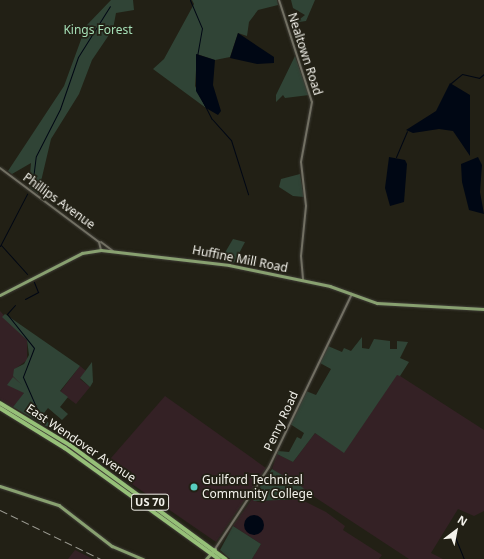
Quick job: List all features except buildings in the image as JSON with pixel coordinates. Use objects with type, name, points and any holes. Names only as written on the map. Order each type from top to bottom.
[{"type":"highway","name":"East Wendover Avenue","points":[[0,403],[59,438],[163,511],[215,549],[226,559]]},
{"type":"highway","name":"East Wendover Avenue","points":[[0,408],[65,448],[212,552],[219,559]]},
{"type":"highway","points":[[130,494],[163,511]]},
{"type":"highway","points":[[159,515],[183,526]]},
{"type":"main road","name":"Huffine Mill Road","points":[[0,295],[82,253],[101,250],[202,259],[303,281],[352,294],[377,303],[484,309]]},
{"type":"main road","points":[[0,486],[59,505],[112,546],[143,559]]},
{"type":"main road","points":[[207,559],[215,549]]},
{"type":"street","name":"Nealtown Road","points":[[279,0],[312,102],[301,162],[306,206],[301,256],[303,281]]},
{"type":"street","name":"Phillips Avenue","points":[[0,168],[100,242],[101,250]]},
{"type":"street","points":[[100,242],[114,251]]},
{"type":"street","name":"Penry Road","points":[[215,549],[269,467],[352,294]]},
{"type":"shaded area","points":[[238,33],[274,57],[274,63],[257,64],[230,58]]},
{"type":"shaded area","points":[[196,54],[215,60],[213,85],[221,111],[218,115],[206,108],[196,91]]},
{"type":"shaded area","points":[[450,83],[470,95],[470,156],[453,131],[439,129],[413,133],[406,130],[436,111]]},
{"type":"shaded area","points":[[389,157],[405,160],[407,164],[404,202],[390,206],[385,188]]},
{"type":"shaded area","points":[[478,157],[482,165],[480,192],[484,214],[469,210],[462,182],[461,164]]},
{"type":"shaded area","points":[[0,311],[27,340],[27,360],[15,369],[24,394],[13,407],[0,399]]},
{"type":"shaded area","points":[[80,366],[86,371],[80,379],[90,387],[76,404],[60,392]]},
{"type":"shaded area","points":[[397,374],[484,430],[484,511],[474,516],[458,509],[431,553],[443,559],[409,559],[272,469],[277,454],[293,462],[315,433],[344,452]]},
{"type":"shaded area","name":"Guilford Technical Community College","points":[[165,396],[266,468],[216,542],[110,469],[111,458]]},
{"type":"shaded area","points":[[296,497],[326,512],[345,526],[343,530],[382,555],[379,559],[252,559],[261,544],[233,526],[252,499],[258,502]]},
{"type":"shaded area","points":[[254,515],[261,518],[264,525],[261,532],[254,535],[247,532],[244,525],[247,518]]},
{"type":"shaded area","points":[[75,550],[93,559],[68,559]]},
{"type":"green space","name":"Kings Forest","points":[[111,0],[133,0],[134,10],[116,13],[113,29],[92,60],[79,94],[51,139],[38,194],[29,187],[31,163],[12,174],[8,171],[64,86],[86,26]]},
{"type":"green space","points":[[192,0],[277,0],[278,5],[258,10],[249,22],[247,36],[238,33],[230,57],[215,60],[197,54],[195,86],[206,108],[153,69],[164,59],[194,4]]},
{"type":"green space","points":[[291,0],[315,0],[306,21],[299,22],[296,39],[291,26],[305,15],[293,8]]},
{"type":"green space","points":[[295,56],[309,95],[285,98],[283,95],[276,102],[276,95]]},
{"type":"green space","points":[[300,174],[304,197],[293,196],[279,187],[281,179]]},
{"type":"green space","points":[[233,239],[245,242],[234,263],[220,261]]},
{"type":"green space","points":[[5,314],[80,366],[60,391],[68,397],[60,407],[68,414],[62,420],[48,408],[44,413],[44,419],[55,428],[53,430],[13,407],[24,393],[7,385],[13,377],[22,385],[13,376],[14,369],[24,364],[29,355],[27,340],[2,317]]},
{"type":"green space","points":[[362,337],[362,348],[369,349],[374,339],[390,341],[390,349],[397,349],[397,341],[408,342],[400,358],[409,362],[400,376],[397,375],[344,453],[315,433],[293,462],[277,454],[278,451],[289,452],[297,437],[301,439],[304,433],[290,424],[306,391],[316,395],[331,369],[320,363],[328,346],[342,352],[344,348],[351,351]]},
{"type":"green space","points":[[92,362],[93,382],[90,387],[80,378]]},
{"type":"green space","points":[[272,469],[302,487],[309,494],[306,499],[254,501],[252,499]]},
{"type":"green space","points":[[233,526],[261,544],[252,559],[230,559],[220,550]]},
{"type":"waterway","points":[[190,0],[202,28],[197,55]]},
{"type":"waterway","points":[[32,187],[36,156],[60,109],[78,57],[110,6]]},
{"type":"waterway","points":[[197,60],[197,72]]},
{"type":"waterway","points":[[451,83],[462,74],[479,78],[484,74]]},
{"type":"waterway","points":[[199,94],[212,119],[231,140],[248,194]]},
{"type":"waterway","points":[[396,157],[407,131]]},
{"type":"waterway","points":[[0,246],[27,194]]},
{"type":"waterway","points":[[1,245],[27,274]]},
{"type":"waterway","points":[[25,299],[38,292],[34,282]]},
{"type":"waterway","points":[[15,305],[7,314],[34,348],[23,377],[40,416]]},
{"type":"waterway","points":[[453,532],[464,559]]},
{"type":"railway","points":[[0,510],[101,559]]},
{"type":"place","name":"Guilford Technical Community College","points":[[194,487]]}]
